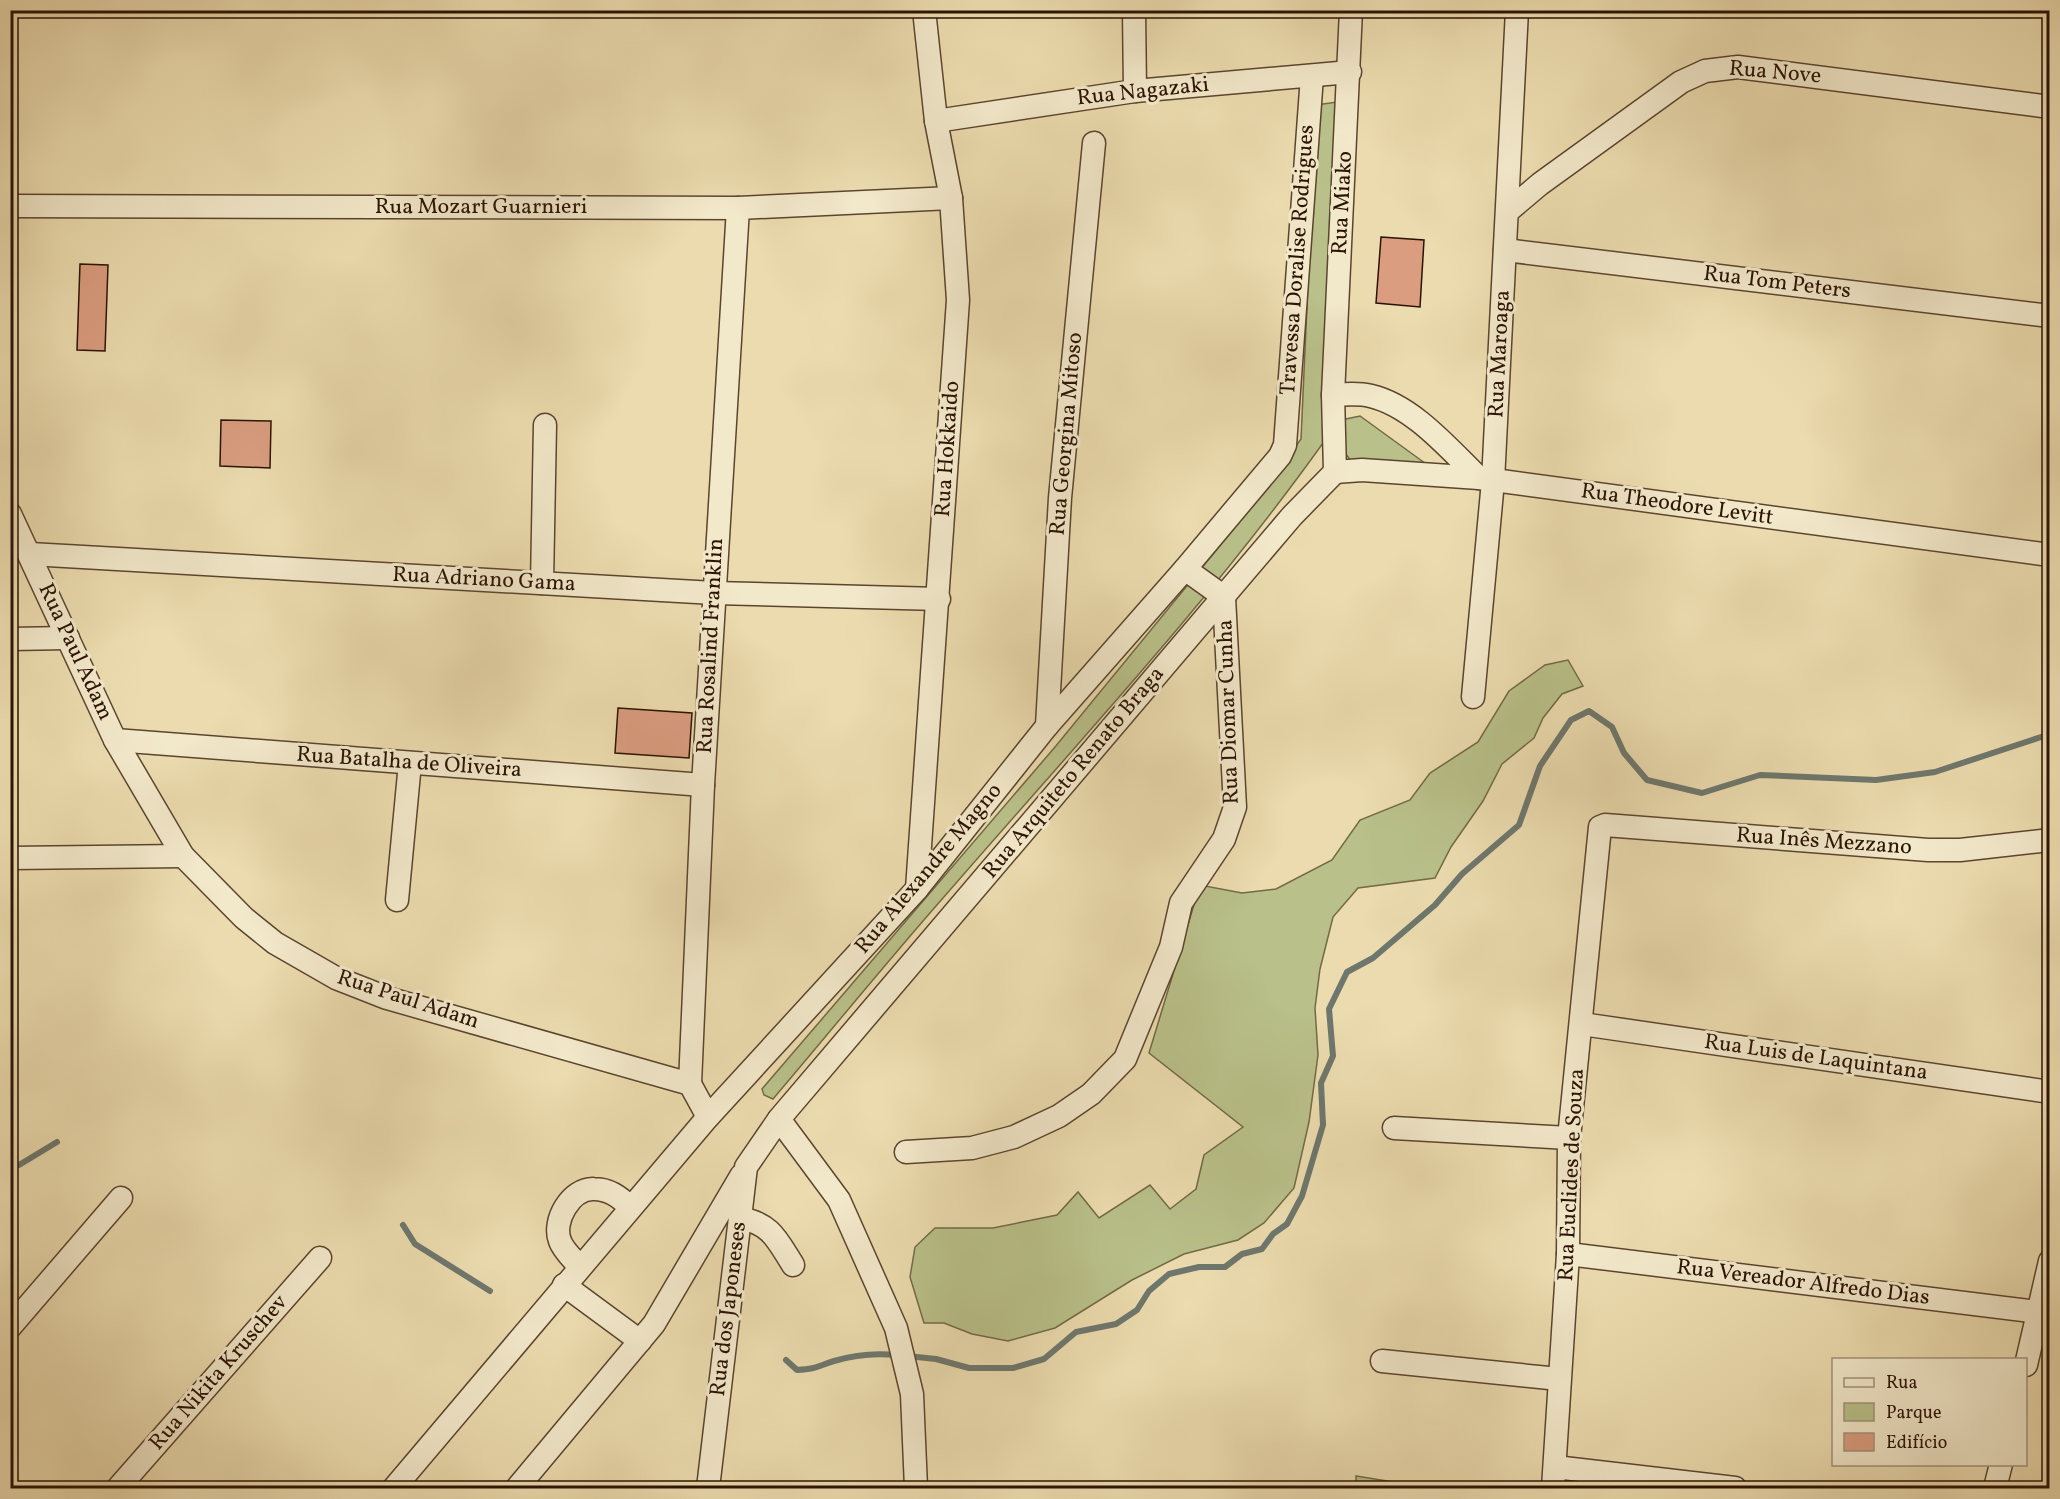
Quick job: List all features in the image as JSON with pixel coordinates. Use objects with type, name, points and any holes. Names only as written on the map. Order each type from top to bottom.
[{"type":"street","name":"Rua Hokkaido","points":[[917,889],[939,599],[958,300],[951,198],[936,121],[924,10]]},
{"type":"street","points":[[1134,10],[1135,91]]},
{"type":"street","name":"Rua Miako","points":[[1333,395],[1352,10]]},
{"type":"street","name":"Rua Maroaga","points":[[1473,697],[1486,479],[1508,211],[1516,10]]},
{"type":"street","name":"Rua Nove","points":[[1508,211],[1540,184],[1681,82],[1716,68],[1738,67],[2049,107]]},
{"type":"street","name":"Rua Nagazaki","points":[[936,121],[1135,91],[1350,72]]},
{"type":"street","name":"Travessa Doralise Rodrigues","points":[[1285,445],[1312,76]]},
{"type":"street","name":"Rua Georgina Mitoso","points":[[1047,726],[1060,498],[1094,143]]},
{"type":"street","name":"Rua Mozart Guarnieri","points":[[10,206],[738,208],[951,198]]},
{"type":"street","name":"Rua Rosalind Franklin","points":[[690,1084],[703,785],[738,208]]},
{"type":"street","name":"Rua Tom Peters","points":[[1505,250],[2049,316]]},
{"type":"street","points":[[1335,472],[1333,395],[1363,394],[1392,404],[1486,479]]},
{"type":"street","points":[[542,583],[545,425]]},
{"type":"street","name":"Rua Alexandre Magno","points":[[394,1488],[708,1118],[917,889],[1047,726],[1185,569],[1280,456],[1285,445]]},
{"type":"street","name":"Rua Theodore Levitt","points":[[1335,472],[1362,470],[1486,479],[2049,555]]},
{"type":"street","name":"Rua Arquiteto Renato Braga","points":[[773,1128],[1292,516],[1335,472]]},
{"type":"street","name":"Rua Paul Adam","points":[[10,514],[115,740],[183,856],[244,918],[275,944],[336,978],[387,998],[690,1084]]},
{"type":"street","name":"Rua Adriano Gama","points":[[30,554],[714,593],[939,599]]},
{"type":"street","points":[[1185,569],[1224,597]]},
{"type":"street","name":"Rua Diomar Cunha","points":[[906,1152],[972,1148],[1014,1137],[1059,1116],[1091,1094],[1125,1059],[1171,947],[1181,903],[1224,839],[1235,807],[1236,788],[1224,597]]},
{"type":"street","points":[[10,639],[68,638]]},
{"type":"street","name":"Rua Batalha de Oliveira","points":[[115,740],[703,785]]},
{"type":"street","points":[[397,900],[410,763]]},
{"type":"street","name":"Rua Inês Mezzano","points":[[1600,827],[1929,850],[1960,850],[2049,840]]},
{"type":"street","name":"Rua Euclides de Souza","points":[[1554,1478],[1568,1254],[1569,1138],[1600,827]]},
{"type":"street","points":[[10,858],[183,856]]},
{"type":"street","name":"Rua Luis de Laquintana","points":[[1582,1024],[2049,1092]]},
{"type":"street","points":[[690,1084],[708,1118]]},
{"type":"street","points":[[773,1128],[838,1200],[889,1309],[912,1394],[916,1488]]},
{"type":"street","name":"Rua dos Japoneses","points":[[708,1488],[746,1167],[773,1128]]},
{"type":"street","points":[[1394,1128],[1569,1138]]},
{"type":"street","points":[[517,1488],[654,1324],[746,1167]]},
{"type":"street","points":[[579,1268],[560,1242],[557,1228],[561,1211],[579,1194],[592,1188],[613,1192],[632,1207]]},
{"type":"street","points":[[10,1327],[121,1198]]},
{"type":"street","points":[[740,1218],[756,1221],[771,1230],[793,1265]]},
{"type":"street","name":"Rua Vereador Alfredo Dias","points":[[1568,1254],[2038,1312]]},
{"type":"street","name":"Rua Nikita Kruschev","points":[[118,1488],[320,1258]]},
{"type":"street","points":[[2027,1358],[2048,1275]]},
{"type":"street","points":[[564,1286],[640,1341]]},
{"type":"street","points":[[1382,1362],[1559,1378]]},
{"type":"street","points":[[1995,1488],[2000,1466]]},
{"type":"street","points":[[1554,1478],[1735,1488]]},
{"type":"green space","points":[[1337,102],[1335,426],[1346,419],[1360,416],[1440,474],[1351,461],[1332,435],[1323,443],[1233,561],[1138,675],[921,923],[773,1099],[764,1095],[762,1089],[1055,747],[1259,498],[1301,439],[1316,105]]},
{"type":"green space","points":[[1568,660],[1583,686],[1562,694],[1543,718],[1534,738],[1502,764],[1483,801],[1451,847],[1435,878],[1358,888],[1333,917],[1320,969],[1315,1008],[1318,1055],[1309,1122],[1294,1188],[1264,1223],[1238,1240],[1184,1254],[1132,1280],[1055,1328],[1008,1341],[972,1334],[944,1323],[924,1323],[910,1277],[915,1247],[935,1228],[993,1228],[1057,1215],[1078,1192],[1099,1218],[1150,1185],[1170,1209],[1196,1189],[1204,1155],[1243,1127],[1149,1053],[1200,885],[1242,893],[1276,889],[1332,860],[1360,820],[1410,800],[1430,773],[1478,742],[1509,691],[1545,665]]},
{"type":"green space","points":[[1356,1476],[1431,1488],[1356,1488]]},
{"type":"building","points":[[1381,237],[1424,240],[1420,307],[1376,303]]},
{"type":"building","points":[[80,264],[108,265],[105,351],[77,350]]},
{"type":"building","points":[[221,420],[271,421],[270,468],[220,466]]},
{"type":"building","points":[[618,708],[692,713],[689,758],[615,753]]},
{"type":"waterway","points":[[907,1356],[936,1359],[969,1368],[1013,1368],[1044,1359],[1076,1332],[1116,1324],[1137,1310],[1149,1291],[1169,1274],[1199,1267],[1225,1267],[1242,1254],[1262,1249],[1273,1234],[1287,1224],[1302,1196],[1323,1125],[1321,1083],[1333,1056],[1329,1009],[1347,972],[1373,958],[1435,905],[1462,874],[1519,825],[1540,766],[1571,720],[1589,711],[1612,727],[1624,753],[1647,780],[1702,793],[1760,775],[1876,780],[1935,772],[2041,737]]},
{"type":"waterway","points":[[10,1163],[19,1165],[57,1142]]},
{"type":"waterway","points":[[403,1225],[415,1244],[490,1291]]},
{"type":"waterway","points":[[786,1360],[797,1370],[857,1356],[896,1355]]}]
